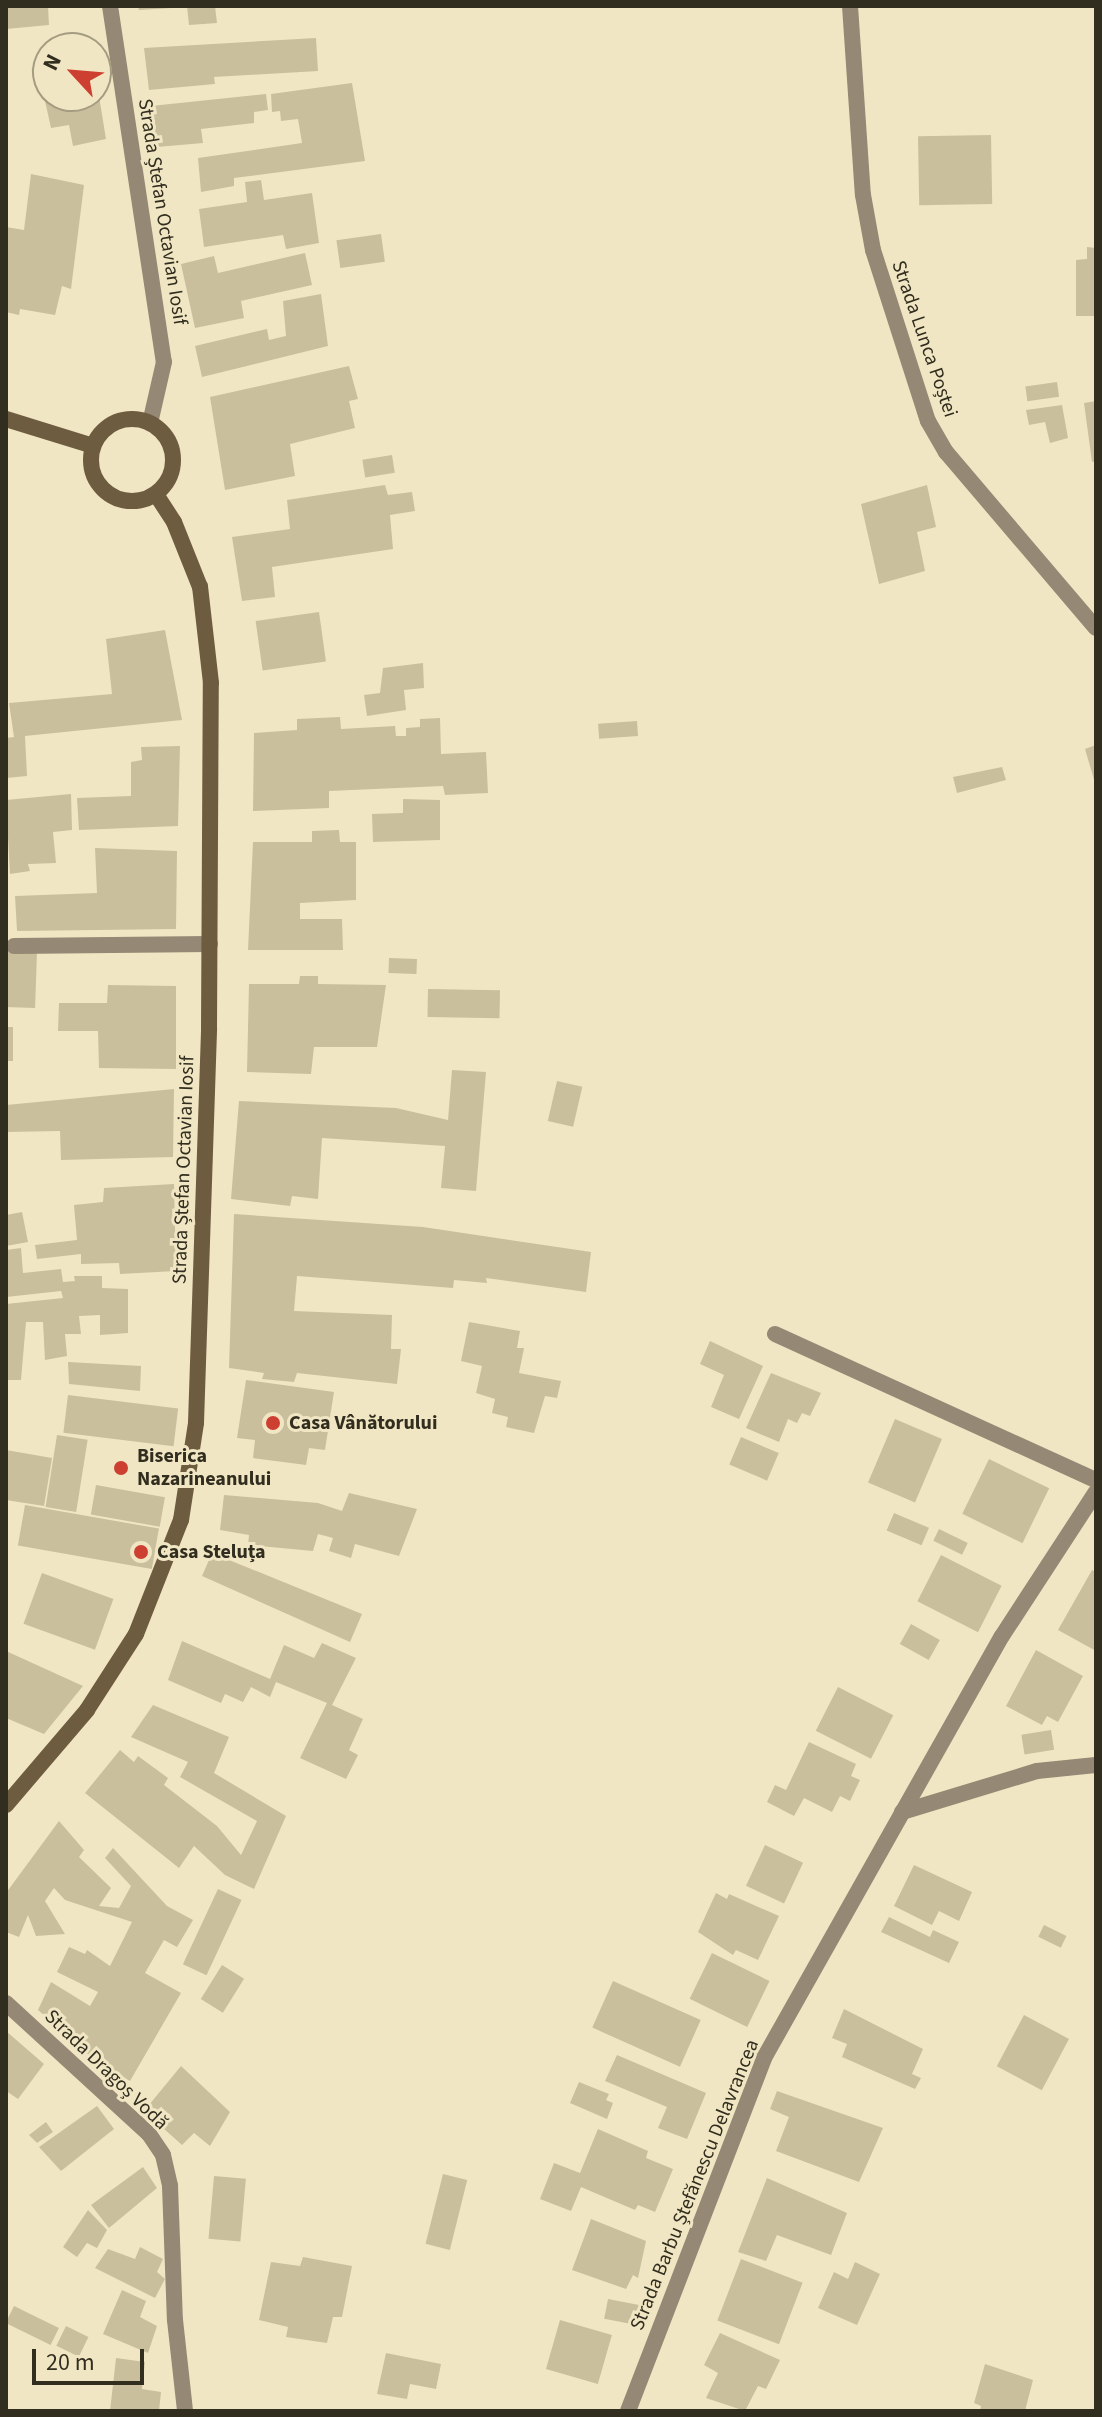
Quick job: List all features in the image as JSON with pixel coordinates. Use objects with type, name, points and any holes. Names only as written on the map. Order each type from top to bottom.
[{"type":"main road","points":[[6,419],[93,446]]},
{"type":"main road","points":[[123,420],[150,423],[161,431],[173,457],[166,484],[156,494],[130,501],[107,492],[93,471],[93,446],[109,426],[123,420]]},
{"type":"main road","name":"Strada Ștefan Octavian Iosif","points":[[6,1805],[113,1673],[156,1593],[181,1520],[196,1423],[210,944],[207,633],[189,553],[156,494]]},
{"type":"street","name":"Strada Ștefan Octavian Iosif","points":[[110,6],[163,347],[161,390],[150,423]]},
{"type":"street","name":"Strada Lunca Poștei","points":[[850,6],[863,195],[873,250],[928,421],[946,452],[1096,628]]},
{"type":"street","points":[[14,946],[210,944]]},
{"type":"street","points":[[775,1334],[1096,1480]]},
{"type":"street","name":"Strada Barbu Ștefănescu Delavrancea","points":[[628,2411],[764,2058],[1002,1636],[1096,1492]]},
{"type":"street","points":[[902,1812],[1037,1771],[1096,1765]]},
{"type":"street","name":"Strada Dragoș Vodă","points":[[6,2003],[149,2134],[163,2155],[170,2186],[175,2320],[185,2411]]},
{"type":"building","points":[[6,6],[48,6],[49,25],[6,29]]},
{"type":"building","points":[[138,6],[171,6],[172,8],[139,10]]},
{"type":"building","points":[[187,6],[215,6],[217,23],[189,25]]},
{"type":"building","points":[[316,38],[318,71],[214,77],[215,84],[149,90],[144,48]]},
{"type":"building","points":[[352,83],[365,161],[234,178],[234,186],[201,192],[198,158],[302,143],[298,119],[281,121],[280,111],[272,112],[271,94]]},
{"type":"building","points":[[266,94],[268,110],[254,112],[254,123],[201,129],[203,143],[157,147],[151,106]]},
{"type":"building","points":[[47,112],[102,112],[106,139],[73,146],[69,125],[51,128]]},
{"type":"building","points":[[991,135],[992,204],[919,205],[918,136]]},
{"type":"building","points":[[31,174],[84,185],[71,289],[62,286],[55,315],[20,309],[19,315],[6,312],[6,227],[24,230]]},
{"type":"building","points":[[261,180],[264,200],[312,193],[319,243],[286,249],[283,235],[204,247],[199,209],[247,202],[245,182]]},
{"type":"building","points":[[381,234],[385,262],[340,268],[336,240]]},
{"type":"building","points":[[1087,247],[1096,248],[1096,316],[1076,316],[1076,260],[1087,259]]},
{"type":"building","points":[[305,253],[312,285],[241,301],[244,318],[195,328],[181,264],[214,256],[218,273]]},
{"type":"building","points":[[321,294],[328,346],[202,377],[195,346],[267,329],[269,340],[286,336],[283,301]]},
{"type":"building","points":[[349,366],[358,399],[349,401],[355,428],[290,444],[295,476],[225,490],[210,397]]},
{"type":"building","points":[[1057,382],[1059,397],[1027,401],[1025,386]]},
{"type":"building","points":[[1096,401],[1096,461],[1092,462],[1084,403]]},
{"type":"building","points":[[1062,405],[1068,438],[1050,443],[1045,422],[1029,425],[1026,410]]},
{"type":"building","points":[[392,455],[395,473],[365,477],[362,460]]},
{"type":"building","points":[[385,485],[388,495],[412,492],[415,511],[390,515],[393,549],[272,567],[275,597],[242,601],[232,537],[290,529],[287,500]]},
{"type":"building","points":[[927,485],[936,527],[917,532],[925,571],[879,584],[861,504]]},
{"type":"building","points":[[319,612],[326,662],[263,670],[256,621]]},
{"type":"building","points":[[165,630],[182,720],[25,736],[27,776],[6,778],[6,738],[14,737],[9,703],[112,694],[106,639]]},
{"type":"building","points":[[423,663],[424,688],[404,690],[406,710],[367,716],[364,695],[380,693],[383,668]]},
{"type":"building","points":[[340,717],[341,729],[395,726],[396,736],[406,736],[406,728],[420,727],[420,719],[440,718],[441,754],[486,752],[488,793],[445,795],[443,786],[329,791],[329,808],[253,811],[254,733],[297,730],[297,719]]},
{"type":"building","points":[[637,721],[638,736],[599,739],[598,724]]},
{"type":"building","points":[[1096,745],[1096,783],[1095,783],[1085,749]]},
{"type":"building","points":[[180,746],[178,826],[79,830],[77,798],[131,796],[131,762],[142,760],[141,747]]},
{"type":"building","points":[[1002,767],[1006,780],[957,793],[953,777]]},
{"type":"building","points":[[71,794],[72,830],[53,832],[56,863],[28,864],[30,871],[10,874],[6,800]]},
{"type":"building","points":[[403,799],[440,800],[440,840],[373,842],[372,814],[403,813]]},
{"type":"building","points":[[339,830],[340,842],[356,842],[356,900],[300,903],[300,919],[342,919],[343,950],[248,950],[253,842],[312,842],[312,831]]},
{"type":"building","points":[[95,848],[177,851],[176,929],[17,931],[15,896],[97,893]]},
{"type":"building","points":[[6,952],[37,953],[35,1008],[6,1007]]},
{"type":"building","points":[[389,958],[417,959],[416,974],[388,973]]},
{"type":"building","points":[[300,976],[318,976],[318,984],[386,985],[377,1047],[314,1047],[311,1074],[247,1072],[249,984],[299,984]]},
{"type":"building","points":[[108,985],[176,986],[176,1069],[99,1068],[98,1031],[58,1031],[59,1003],[107,1003]]},
{"type":"building","points":[[428,989],[500,990],[500,1018],[428,1017]]},
{"type":"building","points":[[6,1027],[13,1027],[13,1061],[6,1061]]},
{"type":"building","points":[[452,1070],[486,1072],[476,1191],[441,1188],[445,1146],[322,1138],[318,1199],[292,1196],[290,1206],[231,1199],[239,1101],[396,1108],[448,1120]]},
{"type":"building","points":[[557,1081],[582,1087],[573,1127],[548,1121]]},
{"type":"building","points":[[174,1089],[173,1157],[61,1160],[60,1131],[6,1132],[6,1105]]},
{"type":"building","points":[[174,1184],[176,1271],[120,1274],[119,1263],[81,1264],[81,1254],[37,1259],[35,1245],[77,1240],[74,1205],[103,1202],[104,1188]]},
{"type":"building","points":[[22,1212],[28,1242],[6,1246],[6,1215]]},
{"type":"building","points":[[234,1214],[423,1227],[591,1252],[586,1292],[486,1278],[487,1283],[454,1280],[453,1288],[297,1276],[294,1311],[392,1315],[391,1349],[401,1349],[397,1384],[297,1373],[294,1382],[262,1379],[264,1373],[229,1368]]},
{"type":"building","points":[[21,1248],[23,1273],[61,1269],[63,1282],[75,1281],[74,1276],[102,1276],[102,1288],[128,1289],[128,1333],[100,1335],[100,1315],[79,1316],[81,1334],[65,1334],[67,1356],[45,1360],[43,1322],[26,1322],[21,1380],[6,1380],[6,1304],[63,1298],[61,1291],[6,1297],[6,1250]]},
{"type":"building","points":[[469,1322],[520,1331],[517,1348],[524,1348],[519,1373],[561,1381],[557,1398],[545,1396],[534,1433],[506,1427],[508,1417],[492,1413],[495,1399],[476,1393],[482,1366],[461,1361]]},
{"type":"building","points":[[710,1341],[763,1366],[739,1419],[711,1407],[724,1375],[700,1364]]},
{"type":"building","points":[[68,1362],[141,1366],[140,1391],[69,1384]]},
{"type":"building","points":[[771,1373],[821,1393],[810,1416],[802,1413],[797,1423],[788,1419],[779,1442],[746,1428]]},
{"type":"building","points":[[246,1380],[334,1392],[325,1450],[309,1448],[306,1465],[253,1458],[255,1440],[237,1438]]},
{"type":"building","points":[[68,1395],[178,1409],[174,1446],[63,1433]]},
{"type":"building","points":[[895,1419],[942,1439],[915,1502],[868,1483]]},
{"type":"building","points":[[57,1435],[88,1440],[76,1512],[46,1507]]},
{"type":"building","points":[[741,1437],[779,1453],[767,1481],[729,1465]]},
{"type":"building","points":[[6,1450],[52,1458],[44,1506],[6,1500]]},
{"type":"building","points":[[989,1459],[1049,1488],[1022,1543],[962,1514]]},
{"type":"building","points":[[96,1485],[165,1497],[160,1527],[91,1515]]},
{"type":"building","points":[[349,1493],[417,1509],[399,1556],[355,1544],[351,1558],[329,1551],[333,1538],[318,1534],[313,1551],[248,1545],[249,1535],[220,1530],[224,1495],[318,1503],[342,1511]]},
{"type":"building","name":"Casa Steluța","points":[[25,1505],[159,1529],[152,1569],[18,1545]]},
{"type":"building","points":[[894,1513],[929,1528],[922,1545],[887,1530]]},
{"type":"building","points":[[939,1529],[968,1543],[962,1555],[933,1541]]},
{"type":"building","points":[[212,1553],[362,1614],[350,1642],[202,1576]]},
{"type":"building","points":[[941,1555],[1002,1586],[978,1632],[917,1601]]},
{"type":"building","points":[[1092,1570],[1096,1572],[1096,1651],[1058,1630]]},
{"type":"building","points":[[42,1573],[113,1599],[95,1650],[24,1624]]},
{"type":"building","points":[[911,1624],[940,1640],[929,1660],[900,1644]]},
{"type":"building","points":[[182,1641],[270,1679],[284,1645],[314,1658],[322,1643],[356,1658],[332,1705],[363,1719],[349,1750],[358,1755],[346,1779],[300,1758],[327,1703],[276,1682],[270,1697],[251,1687],[243,1702],[225,1694],[221,1703],[168,1680]]},
{"type":"building","points":[[1036,1650],[1083,1676],[1058,1722],[1047,1716],[1042,1725],[1006,1706]]},
{"type":"building","points":[[6,1651],[83,1686],[44,1734],[6,1718]]},
{"type":"building","points":[[838,1687],[893,1715],[871,1759],[816,1731]]},
{"type":"building","points":[[153,1705],[229,1737],[214,1773],[286,1816],[254,1889],[225,1875],[194,1846],[179,1868],[85,1793],[120,1750],[134,1762],[138,1756],[168,1778],[164,1785],[217,1826],[241,1855],[257,1821],[180,1777],[188,1762],[131,1737]]},
{"type":"building","points":[[1051,1730],[1054,1750],[1024,1754],[1021,1735]]},
{"type":"building","points":[[809,1742],[856,1764],[851,1776],[860,1780],[850,1801],[840,1796],[832,1812],[804,1798],[794,1816],[767,1802],[775,1785],[786,1790]]},
{"type":"building","points":[[59,1821],[84,1850],[79,1857],[111,1888],[99,1906],[119,1908],[131,1886],[105,1858],[113,1848],[167,1906],[193,1920],[177,1947],[164,1940],[145,1973],[181,1993],[130,2081],[97,2062],[38,2010],[51,1982],[90,2006],[98,1992],[57,1972],[69,1947],[85,1954],[87,1950],[110,1966],[132,1922],[65,1900],[54,1888],[45,1901],[65,1934],[36,1936],[28,1915],[19,1937],[6,1932],[6,1893]]},
{"type":"building","points":[[765,1845],[803,1863],[784,1904],[746,1886]]},
{"type":"building","points":[[914,1865],[972,1892],[959,1921],[939,1911],[932,1925],[894,1906]]},
{"type":"building","points":[[218,1889],[242,1900],[206,1975],[183,1964]]},
{"type":"building","points":[[716,1893],[727,1899],[729,1894],[779,1916],[758,1960],[736,1950],[733,1955],[698,1932]]},
{"type":"building","points":[[889,1917],[930,1937],[933,1930],[959,1942],[949,1963],[881,1932]]},
{"type":"building","points":[[1044,1925],[1066,1936],[1061,1948],[1038,1937]]},
{"type":"building","points":[[712,1953],[770,1981],[747,2027],[690,1999]]},
{"type":"building","points":[[222,1965],[244,1979],[223,2013],[201,1999]]},
{"type":"building","points":[[613,1981],[701,2020],[680,2067],[592,2028]]},
{"type":"building","points":[[844,2009],[923,2049],[912,2074],[921,2078],[915,2089],[842,2057],[847,2044],[832,2038]]},
{"type":"building","points":[[1024,2015],[1069,2039],[1042,2090],[997,2066]]},
{"type":"building","points":[[6,2031],[44,2064],[18,2099],[6,2091]]},
{"type":"building","points":[[617,2055],[706,2093],[687,2139],[658,2128],[667,2107],[605,2081]]},
{"type":"building","points":[[181,2066],[230,2112],[210,2146],[194,2133],[182,2145],[144,2111]]},
{"type":"building","points":[[579,2082],[609,2094],[606,2100],[613,2103],[607,2119],[570,2103]]},
{"type":"building","points":[[777,2091],[883,2128],[859,2182],[776,2151],[789,2117],[770,2109]]},
{"type":"building","points":[[97,2106],[114,2129],[61,2171],[39,2147]]},
{"type":"building","points":[[46,2122],[53,2132],[37,2143],[29,2135]]},
{"type":"building","points":[[598,2129],[648,2151],[646,2158],[673,2169],[655,2212],[638,2205],[635,2210],[581,2187],[571,2211],[540,2199],[554,2163],[580,2173]]},
{"type":"building","points":[[143,2167],[157,2188],[109,2228],[91,2205]]},
{"type":"building","points":[[443,2174],[467,2180],[450,2250],[426,2244]]},
{"type":"building","points":[[214,2176],[246,2179],[240,2242],[209,2239]]},
{"type":"building","points":[[767,2178],[847,2213],[831,2255],[777,2235],[766,2261],[738,2252]]},
{"type":"building","points":[[88,2210],[107,2230],[97,2248],[87,2243],[77,2257],[63,2247]]},
{"type":"building","points":[[591,2219],[646,2241],[638,2278],[633,2275],[626,2289],[572,2270]]},
{"type":"building","points":[[140,2247],[163,2259],[157,2272],[165,2279],[155,2298],[95,2268],[108,2249],[135,2259]]},
{"type":"building","points":[[303,2257],[352,2266],[342,2317],[333,2317],[327,2343],[286,2337],[288,2327],[259,2320],[271,2262],[300,2266]]},
{"type":"building","points":[[741,2259],[803,2283],[779,2344],[717,2321]]},
{"type":"building","points":[[855,2262],[880,2274],[857,2325],[818,2308],[834,2272],[848,2279]]},
{"type":"building","points":[[122,2290],[146,2301],[140,2317],[157,2326],[148,2353],[103,2334]]},
{"type":"building","points":[[608,2299],[644,2306],[641,2326],[604,2319]]},
{"type":"building","points":[[14,2306],[59,2328],[51,2345],[6,2323]]},
{"type":"building","points":[[560,2320],[612,2335],[598,2384],[546,2369]]},
{"type":"building","points":[[66,2326],[88,2337],[79,2357],[56,2346]]},
{"type":"building","points":[[720,2333],[780,2360],[766,2389],[758,2386],[745,2411],[706,2398],[718,2373],[704,2365]]},
{"type":"building","points":[[386,2353],[441,2364],[436,2389],[410,2384],[407,2399],[377,2394]]},
{"type":"building","points":[[116,2358],[145,2362],[142,2389],[161,2392],[159,2411],[110,2411]]},
{"type":"building","points":[[985,2364],[1033,2380],[1025,2411],[980,2411],[981,2406],[974,2403]]},
{"type":"place","name":"Casa Vânătorului","points":[[273,1423]]},
{"type":"place","name":"Biserica Nazarineanului","points":[[121,1468]]},
{"type":"place","name":"Casa Steluța","points":[[141,1552]]}]
